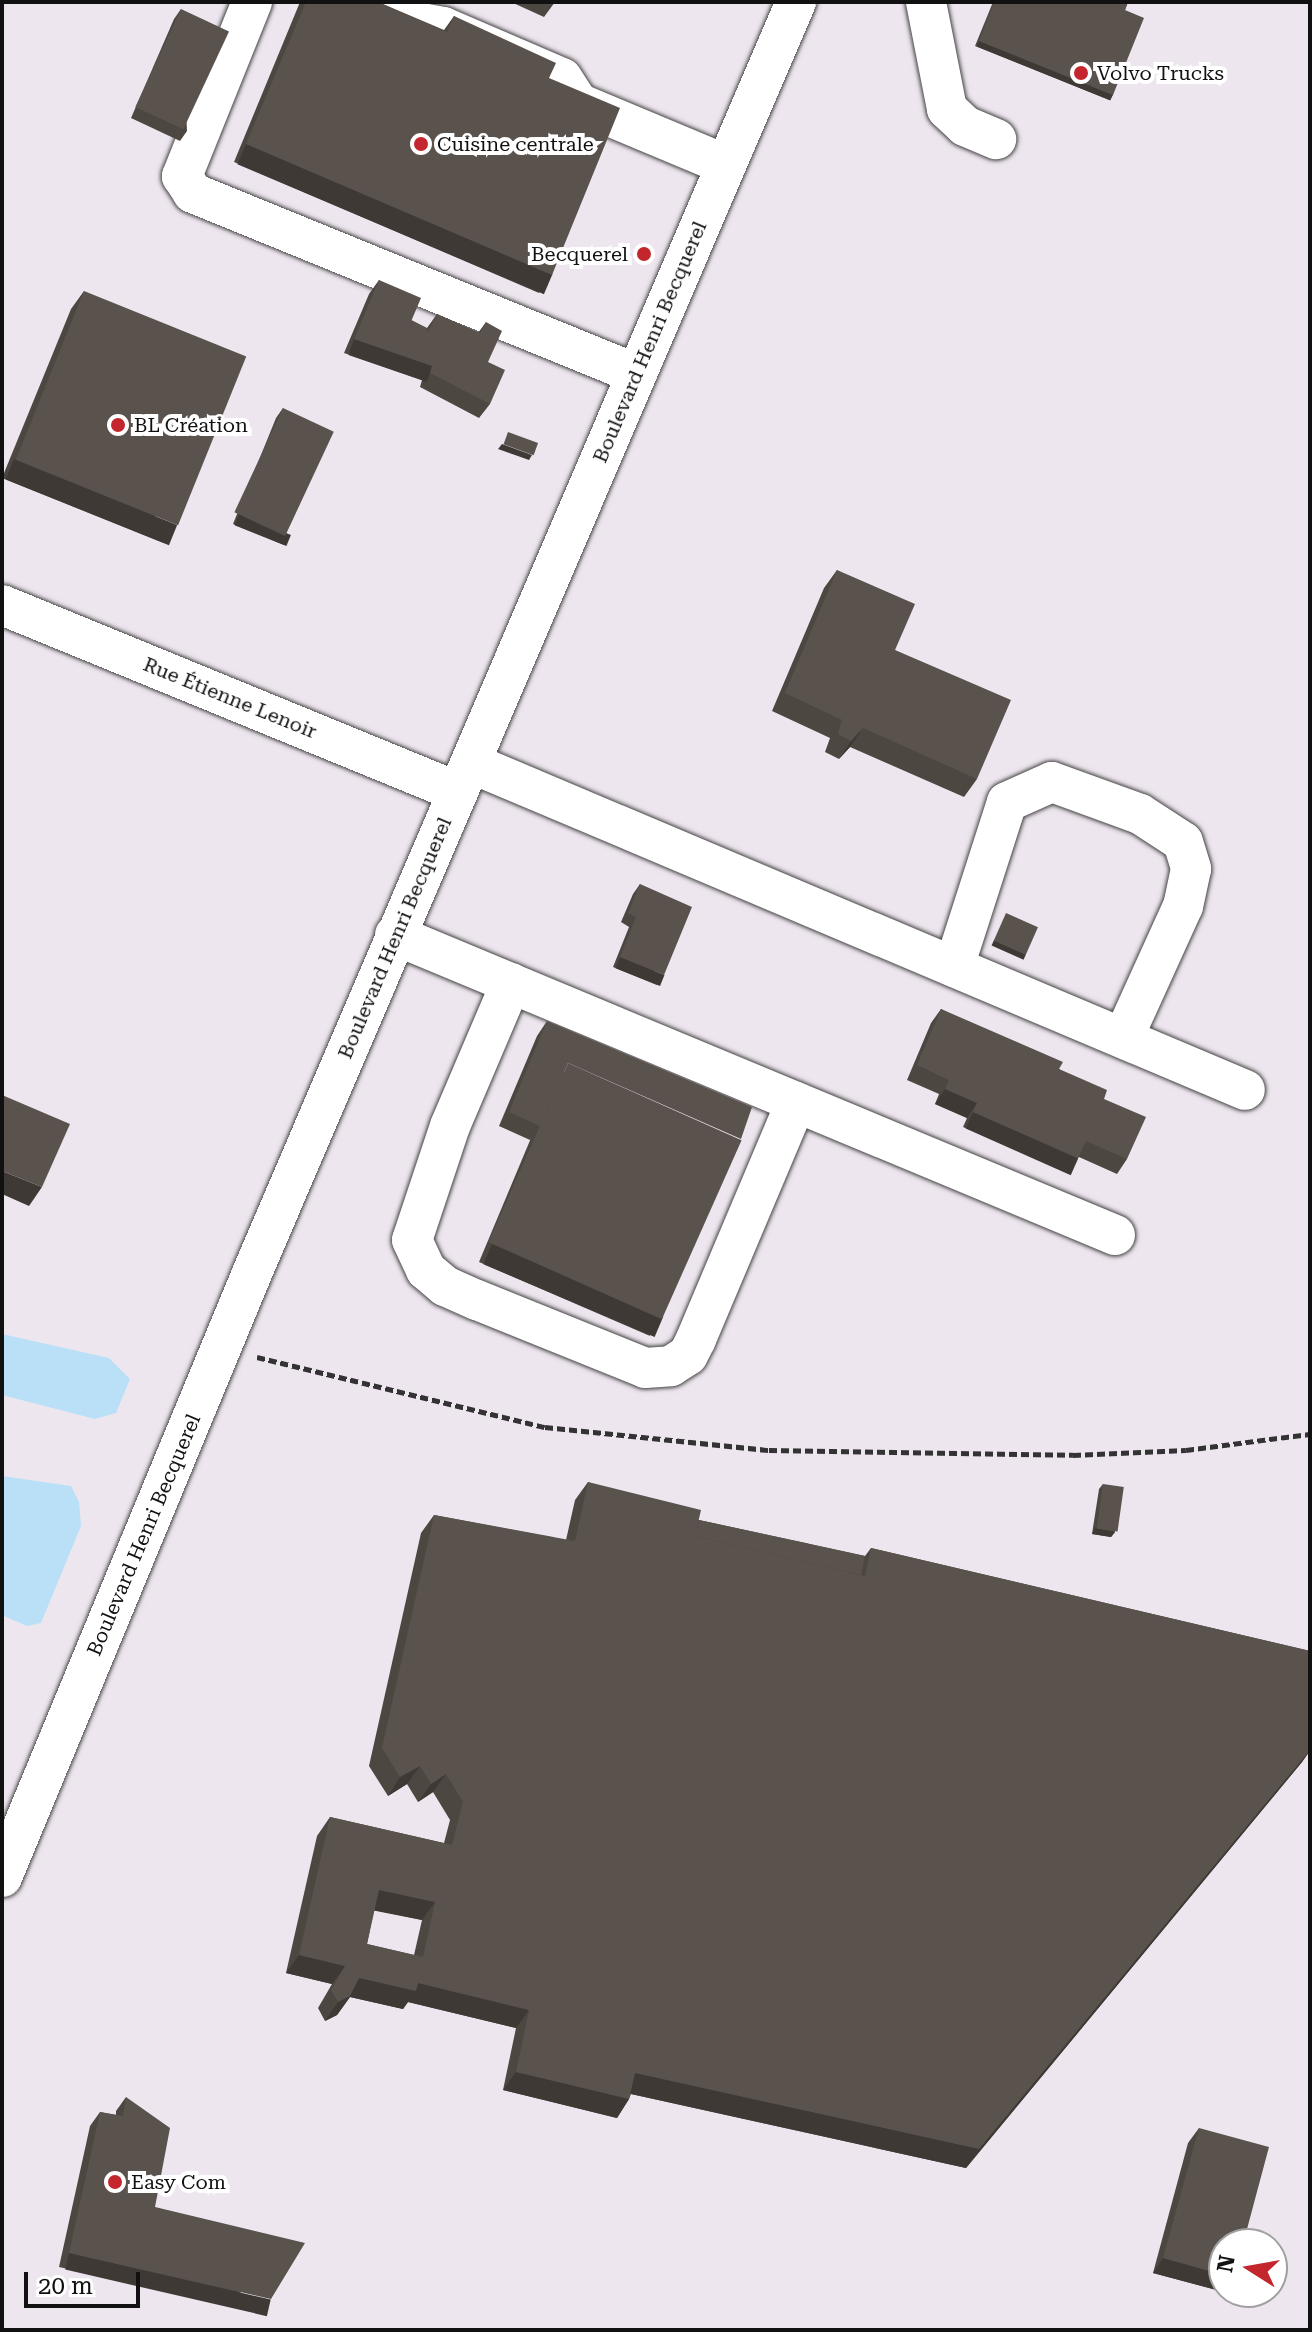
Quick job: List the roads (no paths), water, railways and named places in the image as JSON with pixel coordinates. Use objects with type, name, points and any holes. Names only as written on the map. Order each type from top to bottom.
[{"type":"street","points":[[252,2],[182,176],[193,193],[637,374]]},
{"type":"street","points":[[357,2],[399,19],[443,27],[562,78],[578,103],[726,165]]},
{"type":"street","name":"Boulevard Henri Becquerel","points":[[2,1877],[395,935],[796,2]]},
{"type":"street","points":[[926,2],[947,109],[965,126],[996,139]]},
{"type":"street","name":"Rue Étienne Lenoir","points":[[2,605],[464,777],[954,967],[1245,1090]]},
{"type":"street","points":[[954,967],[1007,802],[1052,782],[1140,814],[1183,842],[1191,869],[1183,906],[1123,1038]]},
{"type":"street","points":[[395,935],[1115,1235]]},
{"type":"street","points":[[511,983],[450,1126],[412,1240],[426,1270],[445,1286],[477,1300],[645,1368],[660,1370],[680,1361],[696,1339],[796,1102]]},
{"type":"water","points":[[2,1334],[109,1358],[130,1379],[116,1413],[95,1419],[2,1395]]},
{"type":"water","points":[[2,1476],[71,1486],[79,1502],[81,1526],[41,1623],[27,1626],[2,1615]]},
{"type":"place","name":"Volvo Trucks","points":[[1081,73]]},
{"type":"place","name":"Cuisine centrale","points":[[421,144]]},
{"type":"place","name":"Becquerel","points":[[644,254]]},
{"type":"place","name":"BL Création","points":[[118,425]]},
{"type":"place","name":"Easy Com","points":[[115,2182]]}]
